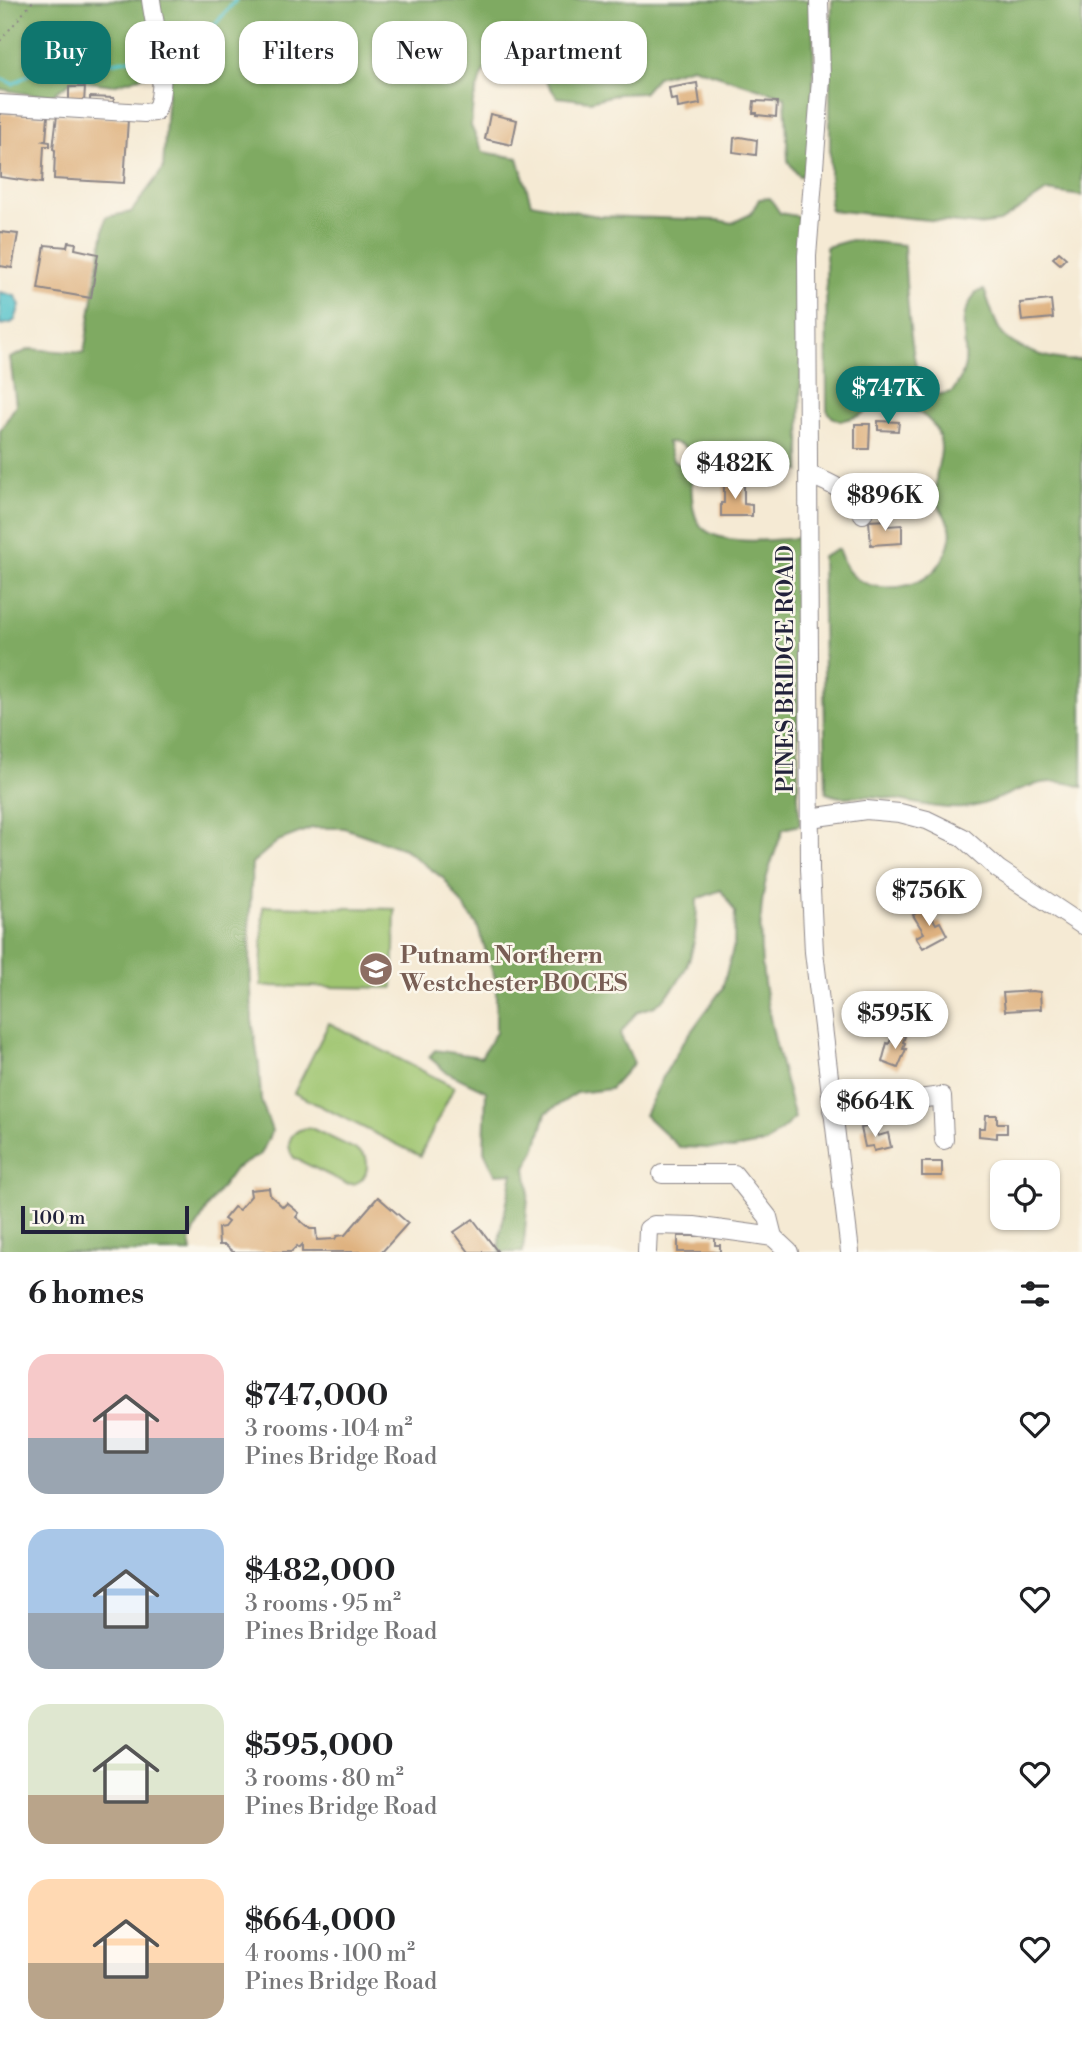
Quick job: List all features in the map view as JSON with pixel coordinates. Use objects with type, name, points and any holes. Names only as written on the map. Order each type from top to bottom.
[{"type":"street","points":[[0,104],[155,112],[160,103],[161,78],[151,0]]},
{"type":"street","name":"PINES BRIDGE ROAD","points":[[819,0],[821,79],[807,256],[810,818],[814,952],[850,1252]]},
{"type":"street","points":[[809,475],[848,494],[863,514]]},
{"type":"street","points":[[810,818],[866,810],[900,813],[927,820],[962,837],[998,869],[1082,925]]},
{"type":"street","points":[[832,1110],[942,1096],[944,1140]]},
{"type":"street","points":[[662,1174],[734,1174],[768,1217],[773,1237],[789,1252]]},
{"type":"street","points":[[647,1252],[648,1229],[654,1224],[694,1226],[773,1237]]},
{"type":"path","points":[[0,41],[34,0]]},
{"type":"green space","points":[[0,0],[812,0],[814,71],[809,170],[799,177],[788,161],[785,97],[692,67],[657,77],[643,93],[619,94],[590,101],[557,97],[548,84],[647,84],[647,21],[481,21],[481,77],[473,102],[471,126],[483,152],[518,158],[531,203],[598,216],[718,220],[732,223],[751,214],[759,199],[770,198],[780,213],[802,217],[800,471],[728,467],[700,459],[685,447],[667,442],[673,460],[692,472],[694,511],[705,530],[729,539],[758,541],[798,538],[800,825],[783,829],[765,882],[761,917],[763,975],[768,1005],[795,1118],[766,1143],[733,1149],[679,1147],[645,1115],[682,1044],[722,989],[734,945],[735,912],[721,890],[697,899],[694,943],[678,981],[658,1004],[635,1014],[620,1034],[634,1063],[610,1089],[577,1093],[546,1113],[536,1148],[526,1168],[529,1189],[523,1252],[500,1252],[499,1240],[513,1173],[495,1174],[484,1151],[486,1091],[446,1072],[429,1057],[435,1050],[481,1057],[496,1032],[496,981],[477,925],[444,879],[404,849],[344,828],[312,828],[278,841],[252,863],[249,931],[252,1020],[261,1100],[272,1131],[261,1154],[235,1169],[208,1206],[190,1240],[192,1252],[6,1252],[0,1249],[0,431],[16,405],[10,358],[30,349],[84,353],[106,217],[131,212],[163,169],[168,84],[225,84],[225,21],[125,21],[125,81],[113,85],[105,84],[111,84],[111,21],[21,21],[21,84],[68,84],[52,95],[0,89]]},
{"type":"green space","points":[[832,0],[1082,0],[1082,196],[1047,191],[1000,222],[978,225],[830,210]]},
{"type":"green space","points":[[851,240],[904,245],[909,318],[918,375],[923,385],[936,395],[952,392],[959,381],[966,355],[965,315],[976,292],[984,290],[996,322],[1007,338],[1026,350],[1051,358],[1082,359],[1082,787],[1049,782],[964,808],[874,796],[841,797],[826,793],[822,557],[838,549],[846,567],[864,582],[886,587],[910,585],[933,572],[940,564],[951,533],[936,497],[936,475],[941,448],[939,437],[929,420],[900,405],[876,406],[858,416],[840,421],[832,417],[827,410],[826,247]]},
{"type":"green space","points":[[263,906],[395,909],[393,988],[261,986]]},
{"type":"green space","points":[[329,1023],[454,1087],[420,1156],[294,1093]]},
{"type":"green space","points":[[311,1128],[366,1157],[366,1173],[360,1181],[345,1183],[294,1158],[289,1147],[291,1137],[299,1130]]},
{"type":"water","points":[[0,292],[15,296],[20,305],[15,320],[0,325]]},
{"type":"building","points":[[697,83],[700,104],[678,108],[677,99],[671,100],[669,88]]},
{"type":"building","points":[[69,87],[85,87],[84,103],[69,103]]},
{"type":"building","points":[[90,97],[114,98],[113,106],[90,105]]},
{"type":"building","points":[[754,101],[777,102],[776,117],[753,113]]},
{"type":"building","points":[[0,113],[48,116],[44,141],[50,142],[50,146],[44,146],[42,183],[0,177]]},
{"type":"building","points":[[490,114],[517,120],[512,145],[485,139]]},
{"type":"building","points":[[57,115],[128,119],[124,183],[54,179],[53,149]]},
{"type":"building","points":[[734,138],[757,140],[756,155],[733,152]]},
{"type":"building","points":[[0,232],[18,234],[12,268],[0,266]]},
{"type":"building","points":[[68,242],[76,243],[75,249],[98,254],[91,298],[38,289],[45,245],[67,247]]},
{"type":"building","points":[[1059,252],[1066,258],[1060,264],[1053,258]]},
{"type":"building","points":[[1051,300],[1053,318],[1022,321],[1020,303]]},
{"type":"building","points":[[878,421],[899,422],[898,431],[878,430]]},
{"type":"building","points":[[855,424],[870,424],[869,449],[855,449]]},
{"type":"building","points":[[724,482],[744,482],[744,504],[752,505],[752,516],[721,516]]},
{"type":"building","points":[[887,520],[887,526],[902,525],[902,543],[871,545],[869,521]]},
{"type":"building","points":[[926,907],[936,924],[940,922],[947,935],[923,948],[916,937],[924,933],[913,915]]},
{"type":"building","points":[[1040,992],[1041,1009],[1005,1011],[1003,993]]},
{"type":"building","points":[[894,1032],[905,1036],[903,1049],[906,1049],[898,1068],[882,1062],[887,1043],[889,1044]]},
{"type":"building","points":[[986,1115],[997,1115],[997,1123],[1007,1123],[1007,1133],[997,1133],[997,1138],[979,1136],[979,1128],[985,1128]]},
{"type":"building","points":[[876,1125],[878,1136],[888,1133],[891,1147],[874,1151],[873,1146],[865,1147],[861,1128]]},
{"type":"building","points":[[922,1162],[942,1162],[942,1176],[922,1176]]},
{"type":"building","points":[[269,1188],[270,1195],[283,1207],[287,1203],[299,1213],[296,1217],[310,1229],[316,1229],[317,1240],[335,1239],[345,1235],[378,1197],[408,1223],[382,1252],[302,1252],[302,1245],[291,1252],[233,1252],[225,1245],[219,1245],[218,1228],[224,1227],[228,1222],[224,1219],[234,1207],[239,1210],[251,1196],[250,1190]]},
{"type":"building","points":[[473,1219],[497,1251],[469,1252],[454,1232]]},
{"type":"building","points":[[678,1236],[715,1236],[715,1245],[720,1245],[720,1252],[678,1252]]},
{"type":"waterway","points":[[218,21],[236,0]]},
{"type":"waterway","points":[[0,78],[13,84],[62,55],[108,63],[125,60]]},
{"type":"place","name":"Putnam Northern Westchester BOCES","points":[[376,969]]}]
